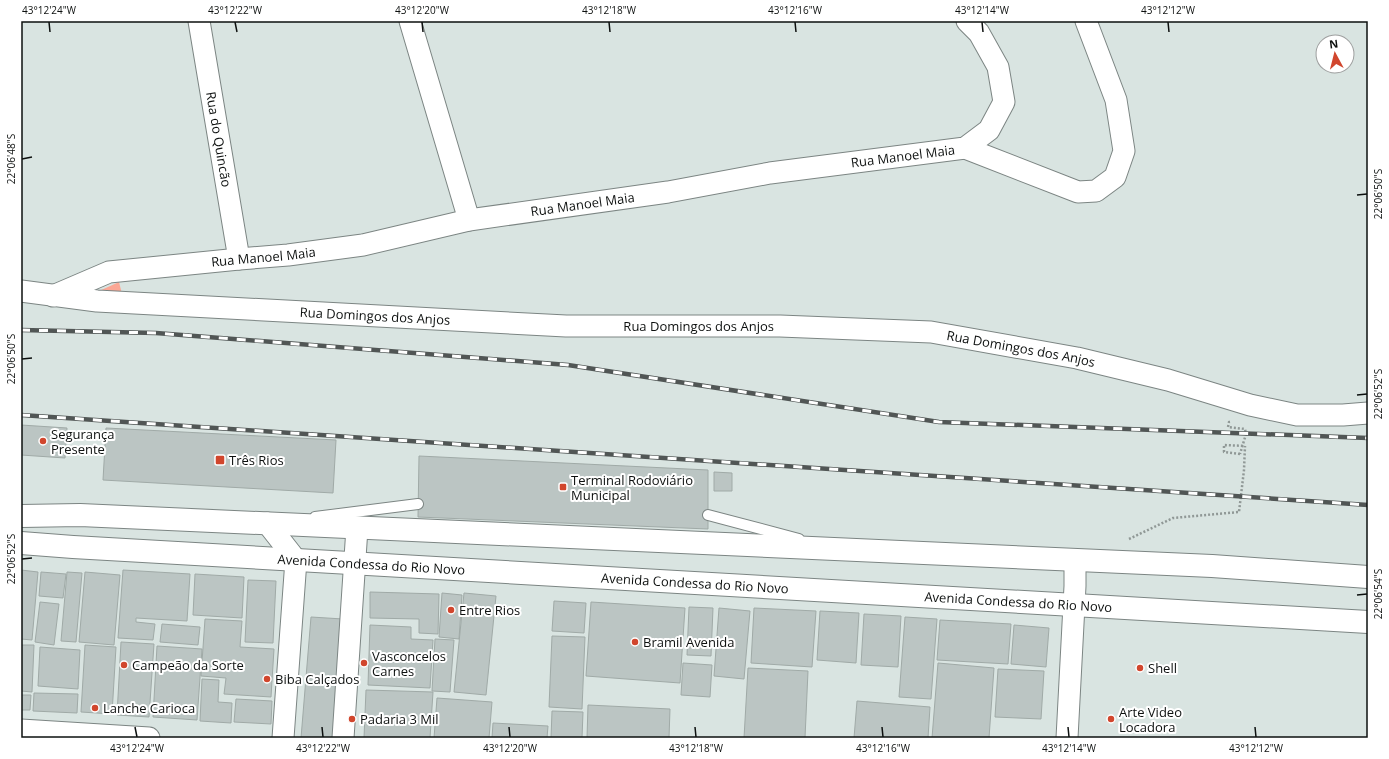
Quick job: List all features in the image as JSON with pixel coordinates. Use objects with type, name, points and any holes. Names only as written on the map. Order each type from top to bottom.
[{"type":"main road","points":[[21,516],[80,515],[264,523],[1212,566],[1368,577]]},
{"type":"main road","name":"Avenida Condessa do Rio Novo","points":[[21,543],[81,548],[1368,622]]},
{"type":"street","name":"Rua do Quincão","points":[[198,21],[239,259]]},
{"type":"street","points":[[410,21],[469,220]]},
{"type":"street","name":"Rua Manoel Maia","points":[[53,296],[109,272],[288,255],[363,245],[469,220],[668,192],[770,173],[965,148],[988,130],[1004,102],[998,68],[979,33],[967,21]]},
{"type":"street","points":[[965,148],[1078,192],[1096,191],[1115,177],[1124,151],[1116,100],[1086,21]]},
{"type":"street","name":"Rua Domingos dos Anjos","points":[[21,291],[97,301],[566,326],[780,326],[931,332],[1077,358],[1168,380],[1250,405],[1297,415],[1342,415],[1368,413]]},
{"type":"street","points":[[21,507],[80,515]]},
{"type":"street","points":[[264,523],[296,560],[283,738]]},
{"type":"street","points":[[343,738],[357,528]]},
{"type":"street","points":[[1067,738],[1074,605],[1074,560]]},
{"type":"street","points":[[21,730],[149,738]]},
{"type":"lane","points":[[264,523],[418,504]]},
{"type":"lane","points":[[708,515],[838,549]]},
{"type":"path","points":[[1126,541],[1173,518],[1239,512],[1245,446],[1224,445],[1224,452],[1240,454],[1246,434],[1245,428]]},
{"type":"shaded area","points":[[119,282],[123,298],[88,296]]},
{"type":"building","name":"Segurança Presente","points":[[21,425],[67,428],[65,458],[21,455]]},
{"type":"building","name":"Três Rios","points":[[106,428],[336,440],[333,493],[103,480]]},
{"type":"building","name":"Terminal Rodoviário Municipal","points":[[419,456],[708,470],[708,529],[418,517]]},
{"type":"building","points":[[714,472],[732,473],[732,491],[714,491]]},
{"type":"building","points":[[21,570],[38,572],[32,640],[21,639]]},
{"type":"building","points":[[123,570],[190,574],[187,621],[136,618],[136,622],[155,624],[153,640],[118,638]]},
{"type":"building","points":[[41,572],[66,574],[63,598],[39,596]]},
{"type":"building","points":[[67,572],[82,573],[76,642],[61,641]]},
{"type":"building","points":[[85,572],[120,575],[114,645],[79,642]]},
{"type":"building","points":[[195,574],[244,577],[242,618],[193,615]]},
{"type":"building","points":[[248,580],[276,581],[273,643],[245,642]]},
{"type":"building","points":[[370,592],[439,594],[438,634],[419,633],[419,619],[370,618]]},
{"type":"building","points":[[442,593],[462,595],[459,639],[439,637]]},
{"type":"building","points":[[464,593],[496,596],[486,695],[454,692]]},
{"type":"building","points":[[554,601],[586,603],[584,633],[552,631]]},
{"type":"building","points":[[40,602],[59,604],[54,645],[35,642]]},
{"type":"building","name":"Bramil Avenida","points":[[591,602],[685,608],[680,683],[586,676]]},
{"type":"building","points":[[689,607],[713,608],[711,656],[687,655]]},
{"type":"building","points":[[719,608],[750,611],[744,679],[714,676]]},
{"type":"building","points":[[754,608],[816,611],[812,667],[751,663]]},
{"type":"building","points":[[820,611],[859,613],[856,663],[817,660]]},
{"type":"building","points":[[864,614],[901,616],[898,667],[861,665]]},
{"type":"building","points":[[311,617],[343,619],[333,738],[301,738]]},
{"type":"building","points":[[905,617],[937,619],[931,699],[899,697]]},
{"type":"building","points":[[205,619],[242,621],[240,647],[274,649],[271,697],[224,694],[226,678],[201,676]]},
{"type":"building","points":[[940,620],[1011,624],[1008,664],[937,660]]},
{"type":"building","points":[[162,624],[200,627],[198,645],[160,642]]},
{"type":"building","points":[[370,625],[411,627],[411,639],[433,640],[430,688],[368,685]]},
{"type":"building","points":[[1014,625],[1049,628],[1046,667],[1011,664]]},
{"type":"building","points":[[552,636],[585,637],[582,709],[549,707]]},
{"type":"building","points":[[435,639],[454,640],[450,692],[432,691]]},
{"type":"building","points":[[121,642],[154,644],[149,717],[117,715]]},
{"type":"building","points":[[21,645],[34,645],[32,692],[21,691]]},
{"type":"building","points":[[85,645],[116,647],[112,714],[81,712]]},
{"type":"building","points":[[157,646],[202,649],[197,720],[153,717]]},
{"type":"building","points":[[40,647],[80,650],[78,689],[38,686]]},
{"type":"building","points":[[683,663],[712,665],[710,697],[681,695]]},
{"type":"building","points":[[938,663],[994,668],[989,738],[932,738]]},
{"type":"building","points":[[748,668],[808,671],[805,738],[744,738]]},
{"type":"building","points":[[998,669],[1044,671],[1041,719],[995,717]]},
{"type":"building","points":[[202,679],[219,680],[218,702],[232,703],[231,723],[200,721]]},
{"type":"building","points":[[366,690],[433,692],[430,738],[364,738]]},
{"type":"building","points":[[34,693],[78,694],[77,713],[33,711]]},
{"type":"building","points":[[21,695],[31,695],[30,710],[21,710]]},
{"type":"building","points":[[437,698],[492,702],[489,738],[434,738]]},
{"type":"building","points":[[236,699],[272,701],[271,724],[234,722]]},
{"type":"building","points":[[857,701],[930,707],[928,738],[854,738]]},
{"type":"building","points":[[588,705],[670,709],[669,738],[587,738]]},
{"type":"building","points":[[552,711],[583,712],[582,738],[551,738]]},
{"type":"building","points":[[493,723],[548,726],[547,738],[492,738]]},
{"type":"railway","points":[[21,330],[156,333],[568,365],[939,422],[1368,438]]},
{"type":"railway","points":[[21,415],[1368,505]]},
{"type":"place","name":"Segurança Presente","points":[[43,441]]},
{"type":"place","name":"Três Rios","points":[[220,460]]},
{"type":"place","name":"Terminal Rodoviário Municipal","points":[[563,487]]},
{"type":"place","name":"Entre Rios","points":[[451,610]]},
{"type":"place","name":"Bramil Avenida","points":[[635,642]]},
{"type":"place","name":"Vasconcelos Carnes","points":[[364,663]]},
{"type":"place","name":"Campeão da Sorte","points":[[124,665]]},
{"type":"place","name":"Shell","points":[[1140,668]]},
{"type":"place","name":"Biba Calçados","points":[[267,679]]},
{"type":"place","name":"Lanche Carioca","points":[[95,708]]},
{"type":"place","name":"Padaria 3 Mil","points":[[352,719]]},
{"type":"place","name":"Arte Video Locadora","points":[[1111,719]]}]
